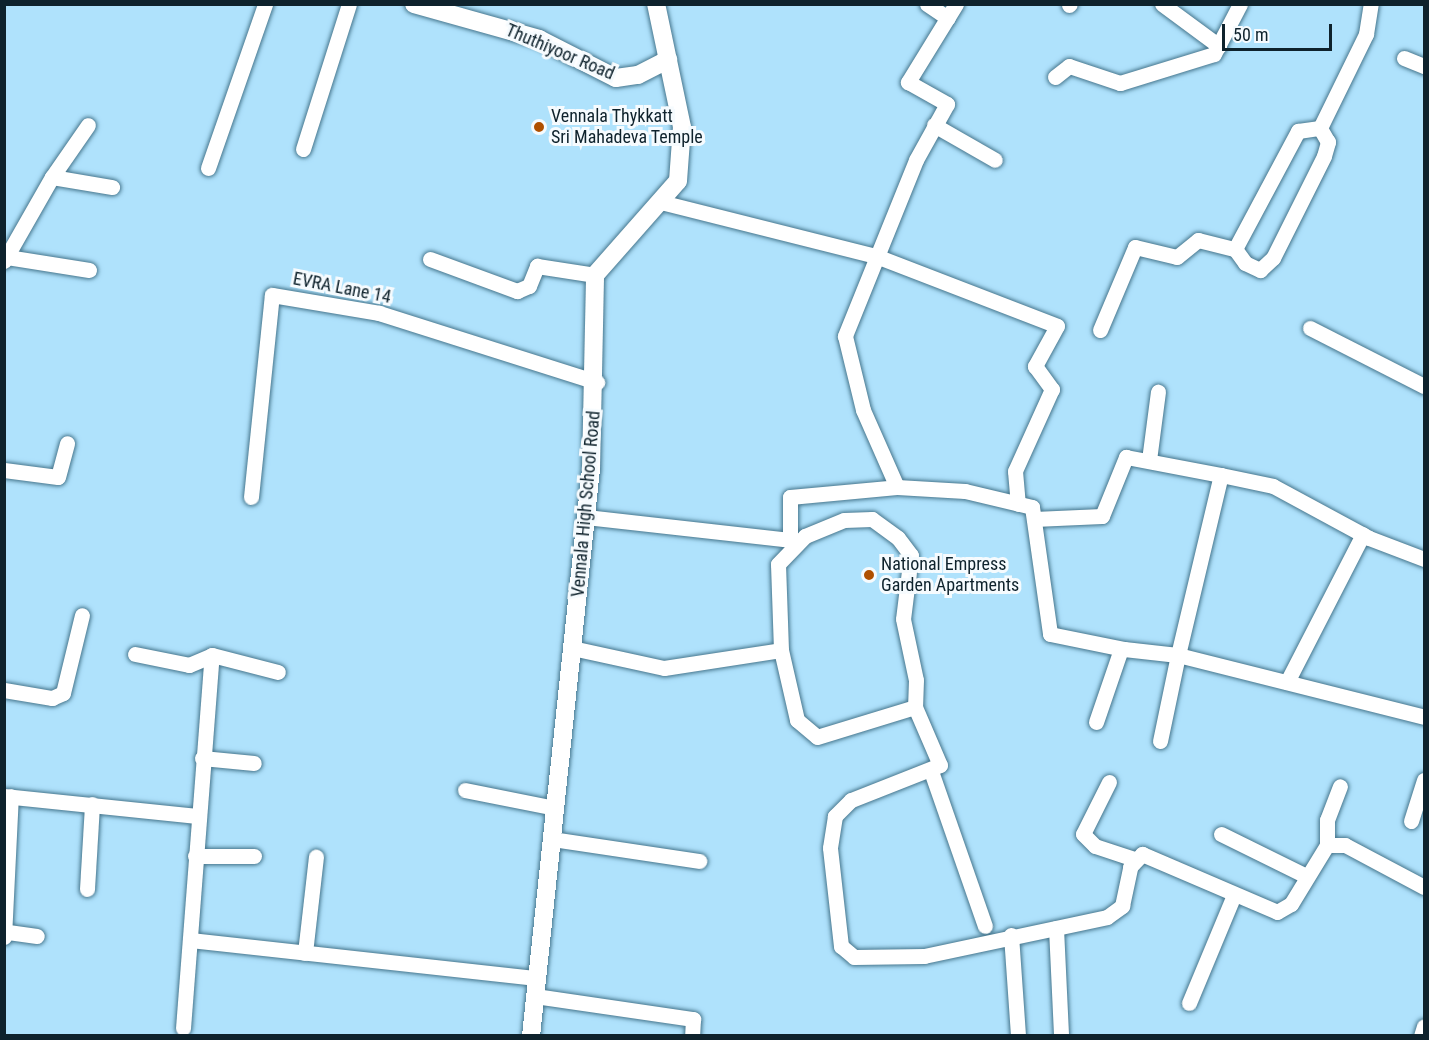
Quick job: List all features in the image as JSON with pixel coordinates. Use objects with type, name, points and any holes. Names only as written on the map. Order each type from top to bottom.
[{"type":"main road","name":"Thuthiyoor Road","points":[[414,4],[539,39],[616,78],[638,75],[668,60]]},
{"type":"main road","points":[[595,275],[678,181],[682,127],[656,4]]},
{"type":"main road","name":"Vennala High School Road","points":[[531,1035],[586,517],[597,382],[595,275]]},
{"type":"street","points":[[208,168],[266,4]]},
{"type":"street","points":[[303,149],[349,4]]},
{"type":"street","points":[[897,487],[863,410],[845,336],[876,256],[934,125],[947,104],[908,82],[952,11],[927,4]]},
{"type":"street","points":[[1162,4],[1219,46]]},
{"type":"street","points":[[1055,77],[1069,66],[1119,83],[1214,54],[1240,4]]},
{"type":"street","points":[[1320,128],[1366,34],[1371,4]]},
{"type":"street","points":[[1404,58],[1425,66]]},
{"type":"street","points":[[88,125],[52,177],[6,259],[88,270]]},
{"type":"street","points":[[934,125],[995,160]]},
{"type":"street","points":[[1235,249],[1298,130],[1320,128]]},
{"type":"street","points":[[1100,330],[1135,248],[1177,257],[1198,240],[1235,249],[1245,263],[1260,270],[1273,258],[1324,156],[1328,142],[1320,128]]},
{"type":"street","points":[[52,177],[112,187]]},
{"type":"street","points":[[661,202],[876,256],[1057,326],[1035,366],[1052,388],[1015,471],[1018,504]]},
{"type":"street","points":[[430,259],[517,291],[529,286],[537,266],[595,275]]},
{"type":"street","name":"EVRA Lane 14","points":[[251,497],[272,295],[379,313],[597,382]]},
{"type":"street","points":[[1310,328],[1425,386]]},
{"type":"street","points":[[1149,460],[1158,392]]},
{"type":"street","points":[[4,470],[58,477],[67,442]]},
{"type":"street","points":[[1034,519],[1102,516],[1126,457],[1273,486],[1363,534],[1425,559]]},
{"type":"street","points":[[1160,741],[1221,475]]},
{"type":"street","points":[[586,517],[790,540],[790,497],[897,487],[965,491],[1032,507],[1050,634],[1121,649],[1179,655],[1425,717]]},
{"type":"street","points":[[915,707],[818,737],[797,720],[781,650],[778,564],[819,528],[872,519],[911,555],[903,619],[916,680],[915,707],[940,756],[940,765],[931,771],[851,800],[835,816],[830,848],[841,946],[854,957],[924,956],[1116,913],[1134,859],[1142,854],[1277,912],[1285,910],[1327,845],[1327,820],[1340,786]]},
{"type":"street","points":[[1287,682],[1363,534]]},
{"type":"street","points":[[4,690],[52,698],[63,693],[82,615]]},
{"type":"street","points":[[572,648],[664,668],[781,650]]},
{"type":"street","points":[[1096,722],[1121,649]]},
{"type":"street","points":[[135,654],[189,665],[212,655],[278,672]]},
{"type":"street","points":[[183,1028],[191,940],[197,816],[212,655]]},
{"type":"street","points":[[202,758],[254,763]]},
{"type":"street","points":[[931,771],[985,926]]},
{"type":"street","points":[[1411,821],[1425,780]]},
{"type":"street","points":[[1108,782],[1083,834],[1095,846],[1134,859]]},
{"type":"street","points":[[465,790],[555,808]]},
{"type":"street","points":[[37,936],[6,934],[8,796],[197,816]]},
{"type":"street","points":[[87,889],[92,804]]},
{"type":"street","points":[[1221,834],[1306,876]]},
{"type":"street","points":[[552,839],[699,861]]},
{"type":"street","points":[[1327,845],[1345,845],[1425,886]]},
{"type":"street","points":[[195,856],[254,856]]},
{"type":"street","points":[[305,953],[316,857]]},
{"type":"street","points":[[1189,1004],[1234,895]]},
{"type":"street","points":[[1056,928],[1061,1035]]},
{"type":"street","points":[[1011,935],[1018,1035]]},
{"type":"street","points":[[191,940],[305,953],[536,987],[693,1019],[692,1035]]},
{"type":"street","points":[[1421,1035],[1425,1026]]},
{"type":"place","name":"Vennala Thykkatt Sri Mahadeva Temple","points":[[539,127]]},
{"type":"place","name":"National Empress Garden Apartments","points":[[869,575]]}]
